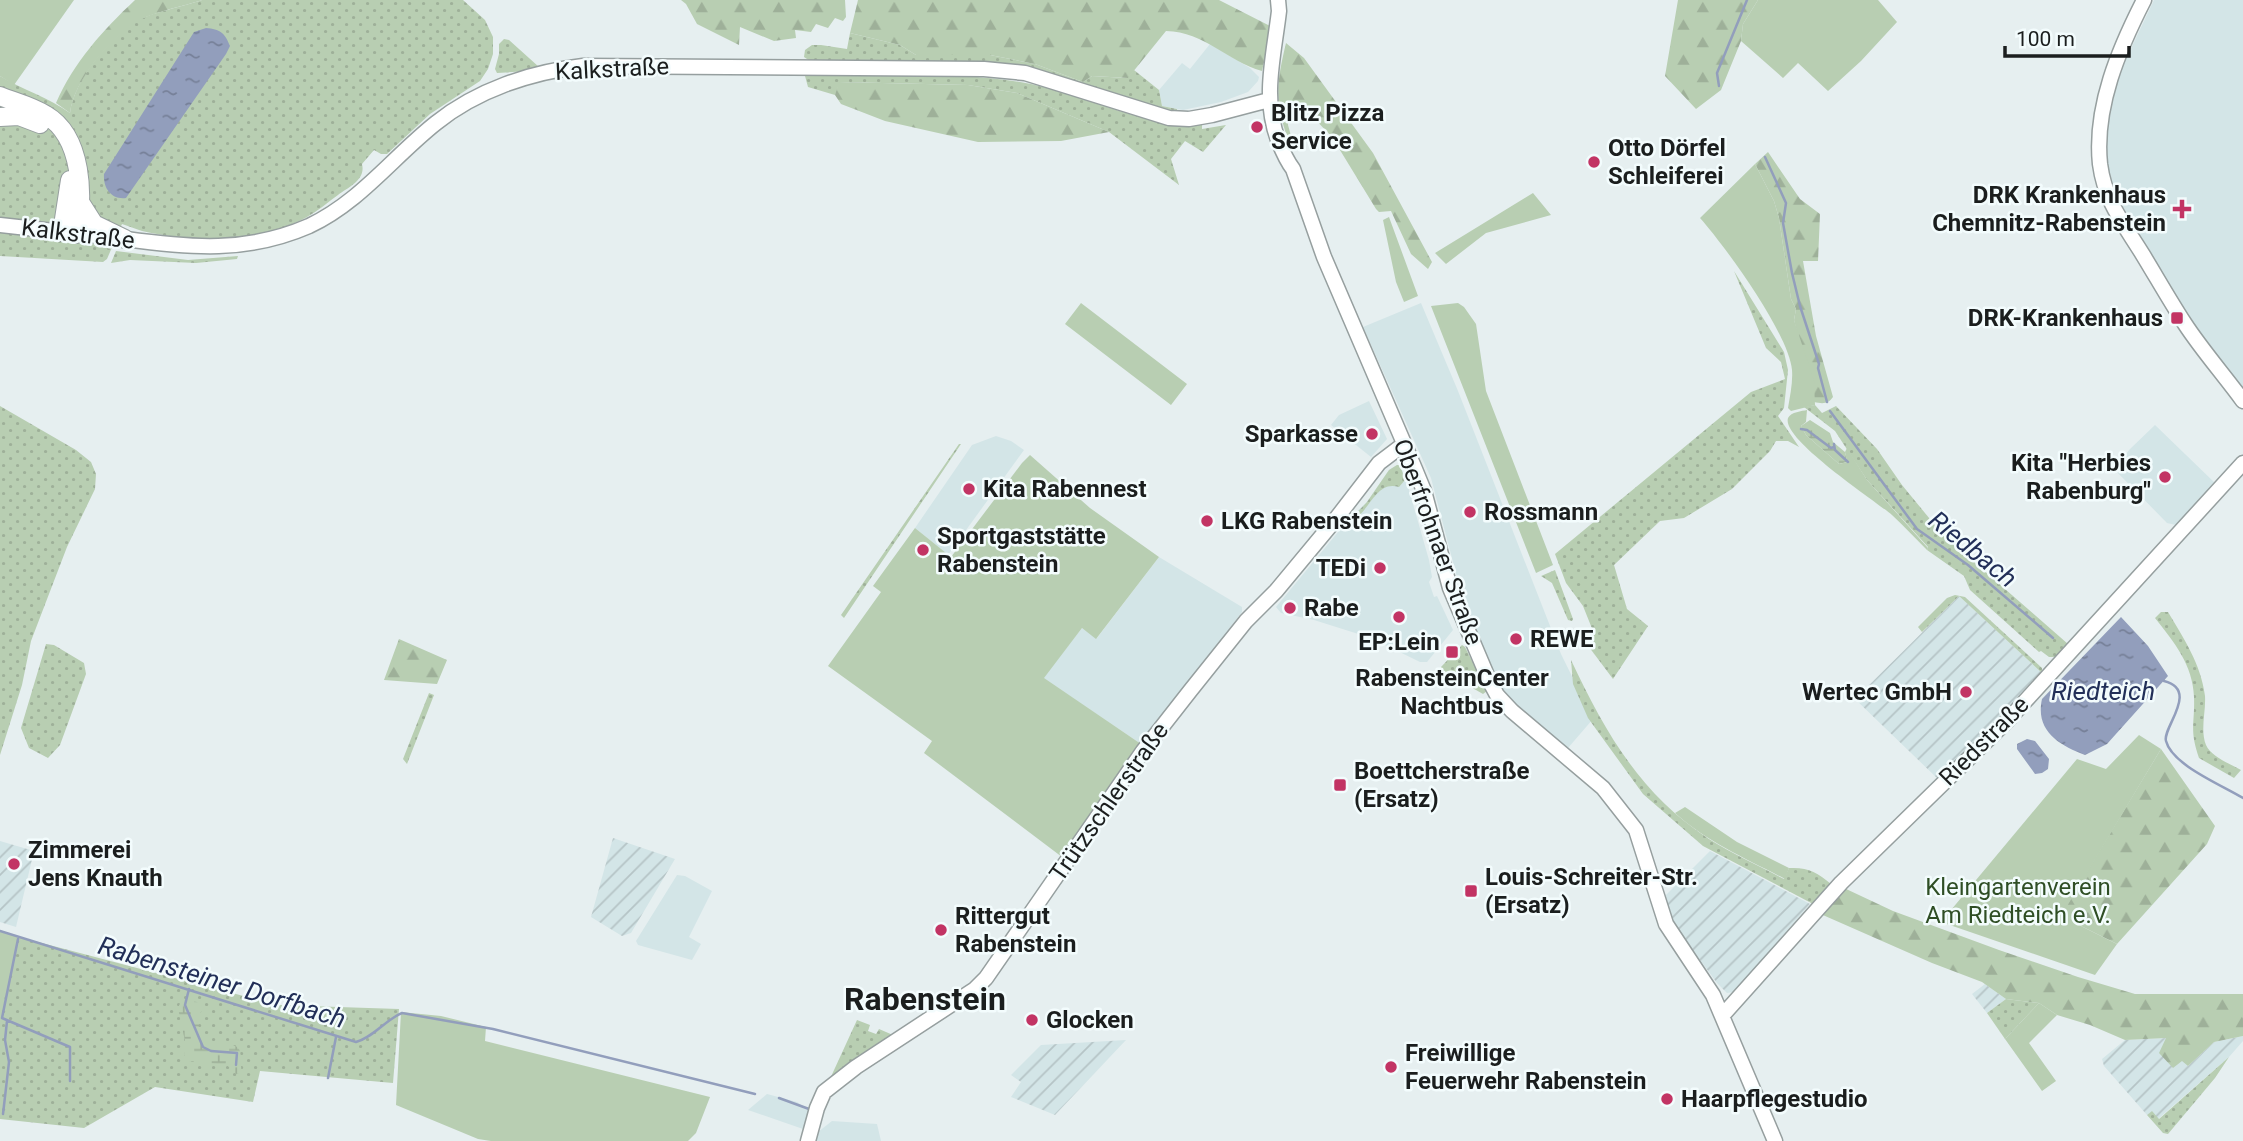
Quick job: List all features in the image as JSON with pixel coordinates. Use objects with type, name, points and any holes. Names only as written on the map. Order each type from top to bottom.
[{"type":"highway","points":[[0,96],[45,114],[58,124],[73,147],[80,202],[94,224],[125,239]]},
{"type":"highway","points":[[0,117],[19,116],[31,119],[60,142],[66,154],[70,174],[69,233]]},
{"type":"highway","points":[[69,233],[80,202]]},
{"type":"main road","name":"Oberfrohnaer Straße","points":[[1278,0],[1269,100],[1273,124],[1287,162],[1293,169],[1324,257],[1424,491],[1456,604],[1497,695],[1512,711],[1603,788],[1636,830],[1666,924],[1713,995],[1775,1141]]},
{"type":"main road","points":[[2144,0],[2131,25],[2109,82],[2101,126],[2100,162],[2104,179],[2111,205],[2185,324],[2243,401]]},
{"type":"main road","name":"Kalkstraße","points":[[0,225],[165,246],[234,246],[264,241],[311,225],[353,198],[452,111],[491,90],[562,68],[643,66],[984,69],[1025,73],[1158,116],[1182,118],[1212,115],[1269,100]]},
{"type":"main road","name":"Trützschlerstraße","points":[[808,1141],[824,1092],[856,1067],[975,989],[999,963],[1143,751],[1246,621],[1276,591],[1379,463],[1404,444]]},
{"type":"main road","name":"Riedstraße","points":[[1722,1016],[1841,883],[2007,721],[2243,463]]},
{"type":"shaded area","name":"DRK Krankenhaus Chemnitz-Rabenstein","points":[[2154,0],[2243,0],[2243,396],[2191,326],[2135,235],[2108,183],[2105,127],[2116,80]]},
{"type":"shaded area","points":[[1210,44],[1250,68],[1259,77],[1258,81],[1248,92],[1221,102],[1183,110],[1162,106],[1159,90],[1182,63],[1190,69]]},
{"type":"shaded area","points":[[1421,303],[1561,654],[1593,719],[1568,748],[1518,707],[1503,691],[1495,677],[1459,585],[1431,478],[1363,327]]},
{"type":"shaded area","points":[[1369,401],[1387,439],[1371,457],[1331,425],[1339,415]]},
{"type":"shaded area","name":"Kita \"Herbies Rabenburg\"","points":[[2155,425],[2215,483],[2176,525],[2167,523],[2114,469]]},
{"type":"shaded area","name":"Kita Rabennest","points":[[996,436],[1011,441],[1024,450],[948,555],[915,528],[972,445]]},
{"type":"shaded area","points":[[1400,465],[1407,483],[1429,560],[1432,577],[1429,582],[1434,597],[1437,596],[1453,630],[1427,662],[1420,662],[1371,638],[1281,613],[1276,607],[1348,520],[1367,502],[1389,470]]},
{"type":"shaded area","points":[[1159,557],[1242,607],[1242,612],[1141,744],[1043,678],[1082,628],[1097,638]]},
{"type":"shaded area","points":[[1959,596],[2042,673],[2012,707],[1938,779],[1855,699]]},
{"type":"shaded area","points":[[613,838],[675,859],[631,933],[622,936],[591,917]]},
{"type":"shaded area","points":[[0,841],[34,851],[16,927],[0,922]]},
{"type":"shaded area","points":[[1710,851],[1810,904],[1734,992],[1727,993],[1717,983],[1672,922],[1667,910],[1665,896]]},
{"type":"shaded area","points":[[677,875],[685,876],[712,891],[689,937],[701,944],[692,960],[638,945],[636,941]]},
{"type":"shaded area","points":[[1985,984],[2006,999],[1987,1013],[1972,994]]},
{"type":"shaded area","points":[[2243,1036],[2243,1041],[2229,1057],[2158,1119],[2152,1112],[2147,1115],[2104,1066],[2102,1059],[2125,1040],[2167,1038],[2188,1066],[2214,1042]]},
{"type":"shaded area","points":[[1126,1040],[1055,1115],[1011,1097],[1021,1082],[1011,1075],[1041,1045]]},
{"type":"shaded area","points":[[767,1094],[797,1102],[809,1110],[803,1129],[748,1110]]},
{"type":"shaded area","points":[[832,1121],[877,1124],[881,1141],[815,1141],[818,1132]]},
{"type":"green space","points":[[0,0],[74,0],[14,85],[0,76]]},
{"type":"green space","points":[[135,0],[202,0],[149,16],[135,23],[114,40],[85,75],[70,113],[56,103],[71,74],[90,47]]},
{"type":"green space","points":[[202,0],[463,0],[485,20],[493,37],[493,54],[480,81],[430,114],[387,154],[374,150],[362,164],[363,170],[356,182],[311,215],[288,226],[247,236],[205,239],[162,235],[122,224],[107,259],[103,262],[0,256],[0,76],[70,113],[85,74],[114,39],[135,22]]},
{"type":"green space","points":[[681,0],[845,0],[846,17],[843,21],[835,18],[828,28],[816,24],[811,32],[795,30],[796,38],[774,41],[740,27],[739,45],[697,24]]},
{"type":"green space","points":[[858,0],[1219,0],[1272,27],[1262,71],[1193,36],[1166,31],[1128,78],[1092,76],[1083,82],[1035,64],[990,55],[916,55],[900,45],[850,33]]},
{"type":"green space","points":[[1678,0],[1758,0],[1743,24],[1741,41],[1721,90],[1696,109],[1665,76]]},
{"type":"green space","points":[[1758,0],[1878,0],[1897,22],[1861,61],[1828,91],[1798,63],[1783,78],[1741,41],[1743,24]]},
{"type":"green space","points":[[850,33],[900,45],[916,55],[990,55],[1035,64],[1083,82],[1092,76],[1127,78],[1134,70],[1159,90],[1162,106],[1177,109],[1177,113],[1070,82],[810,61],[804,57],[805,50],[812,45],[847,49]]},
{"type":"green space","points":[[504,39],[509,40],[539,67],[528,71],[497,73],[495,69],[499,44]]},
{"type":"green space","points":[[1286,43],[1304,58],[1373,153],[1432,262],[1428,269],[1411,254],[1391,211],[1379,212],[1376,209],[1332,137],[1309,113],[1289,110],[1288,125],[1293,143],[1290,144],[1281,117],[1278,94]]},
{"type":"green space","points":[[805,76],[967,76],[1020,82],[1156,121],[1202,125],[1202,129],[1226,125],[1203,152],[1185,141],[1171,159],[1179,185],[1109,132],[1017,93],[968,85],[840,82],[835,95],[808,87]]},
{"type":"green space","points":[[839,82],[968,85],[1017,93],[1109,132],[1061,141],[978,142],[885,121],[841,104],[835,95]]},
{"type":"green space","points":[[1768,152],[1800,199],[1820,214],[1818,261],[1803,261],[1816,336],[1833,397],[1825,403],[1814,402],[1794,320],[1796,309],[1791,299],[1779,218],[1774,201],[1755,164]]},
{"type":"green space","points":[[1755,164],[1774,201],[1779,218],[1791,299],[1796,309],[1794,320],[1814,381],[1815,405],[1791,411],[1788,408],[1792,370],[1780,335],[1739,269],[1700,218]]},
{"type":"green space","points":[[1533,193],[1551,215],[1486,233],[1446,264],[1435,253]]},
{"type":"green space","points":[[1389,217],[1418,296],[1404,302],[1396,282],[1383,220]]},
{"type":"green space","points":[[116,251],[188,260],[238,256],[237,259],[196,263],[130,260],[111,263]]},
{"type":"green space","points":[[1734,271],[1784,352],[1788,370],[1784,408],[1778,416],[1799,447],[1788,441],[1776,441],[1770,451],[1732,489],[1684,518],[1660,521],[1614,565],[1627,609],[1648,626],[1613,679],[1586,643],[1593,631],[1583,606],[1566,583],[1555,554],[1751,392],[1785,379],[1781,362],[1766,348]]},
{"type":"green space","points":[[1081,303],[1187,384],[1171,405],[1065,324]]},
{"type":"green space","points":[[1458,303],[1476,324],[1486,391],[1553,565],[1536,573],[1431,306]]},
{"type":"green space","points":[[1815,405],[1822,413],[1836,406],[1877,449],[1943,535],[2068,644],[2057,657],[2049,657],[2039,652],[1970,590],[1964,576],[1927,550],[1928,547],[1867,480],[1835,431],[1804,407]]},
{"type":"green space","points":[[0,406],[76,450],[91,462],[96,474],[95,489],[67,547],[31,641],[22,685],[0,755]]},
{"type":"green space","points":[[1807,410],[1806,422],[1801,426],[1806,435],[1839,464],[1847,462],[1847,448],[1867,480],[1927,550],[1892,515],[1831,469],[1799,440],[1790,428],[1788,418],[1794,413]]},
{"type":"green space","points":[[1810,420],[1830,433],[1833,442],[1845,452],[1847,462],[1839,464],[1806,435],[1801,426]]},
{"type":"green space","points":[[961,444],[844,618],[841,615]]},
{"type":"green space","points":[[1030,455],[1090,508],[1159,557],[1096,639],[1082,628],[1044,678],[1141,744],[1062,857],[924,753],[932,741],[828,666],[881,592],[873,586],[915,528],[951,557]]},
{"type":"green space","points":[[1400,465],[1405,480],[1399,487],[1383,488],[1355,519],[1348,522],[1367,502],[1389,470]]},
{"type":"green space","points":[[1555,570],[1572,621],[1568,620],[1552,583],[1541,576]]},
{"type":"green space","points":[[1955,595],[1965,597],[2042,668],[2042,673],[1959,596],[1922,632],[1918,627],[1947,598]]},
{"type":"green space","points":[[2161,612],[2168,612],[2200,673],[2205,696],[2203,727],[2206,745],[2217,757],[2241,770],[2234,778],[2199,758],[2193,733],[2193,685],[2186,664],[2155,618]]},
{"type":"green space","points":[[399,639],[447,660],[437,684],[384,680]]},
{"type":"green space","points":[[46,644],[54,645],[84,663],[86,674],[60,745],[48,758],[29,748],[21,728]]},
{"type":"green space","points":[[1462,645],[1487,691],[1483,694],[1441,670]]},
{"type":"green space","points":[[1571,660],[1611,736],[1644,782],[1663,802],[1709,839],[1784,879],[1789,868],[1807,869],[1821,876],[1831,884],[1813,904],[1703,846],[1643,794],[1588,718],[1573,684]]},
{"type":"green space","points":[[429,693],[434,695],[407,764],[403,759]]},
{"type":"green space","name":"Kleingartenverein Am Riedteich e.V.","points":[[2139,735],[2161,749],[2063,913],[2081,926],[2117,944],[2095,975],[1941,922],[2077,759],[2106,769]]},
{"type":"green space","points":[[2161,749],[2215,826],[2207,844],[2117,944],[2062,913]]},
{"type":"green space","points":[[1685,807],[1737,842],[1789,868],[1785,879],[1700,833],[1675,813]]},
{"type":"green space","points":[[1844,888],[1893,911],[1999,950],[2135,994],[2243,994],[2243,1036],[2214,1042],[2188,1066],[2182,1061],[2173,1068],[2159,1053],[2166,1038],[2125,1040],[2057,1015],[2039,1003],[2006,999],[1982,982],[1816,912]]},
{"type":"green space","points":[[0,930],[19,937],[1,1013],[0,1013]]},
{"type":"green space","points":[[19,937],[278,1005],[399,1009],[393,1083],[260,1071],[253,1102],[155,1087],[84,1128],[0,1119],[0,1013]]},
{"type":"green space","points":[[182,999],[197,1002],[202,1008],[198,1024],[205,1039],[211,1043],[239,1049],[242,1072],[236,1074],[227,1065],[189,1061],[184,1055],[185,1041],[178,1008]]},
{"type":"green space","points":[[2006,999],[2039,1003],[2005,1039],[1987,1013]]},
{"type":"green space","points":[[2039,1003],[2057,1015],[2029,1043],[2056,1081],[2042,1091],[2005,1039]]},
{"type":"green space","points":[[401,1012],[441,1016],[486,1027],[485,1041],[710,1097],[696,1133],[688,1141],[478,1139],[396,1105]]},
{"type":"green space","points":[[857,1020],[870,1025],[868,1031],[876,1034],[879,1029],[893,1035],[829,1081]]},
{"type":"green space","points":[[2229,1057],[2168,1134],[2163,1133],[2147,1115],[2152,1111],[2159,1119]]},
{"type":"water","points":[[206,28],[215,29],[224,35],[230,46],[226,54],[126,198],[112,195],[105,184],[104,174],[194,32]]},
{"type":"water","name":"Riedteich","points":[[2121,617],[2148,646],[2168,676],[2107,744],[2085,755],[2066,747],[2051,735],[2042,720],[2042,699]]},
{"type":"water","points":[[2027,739],[2035,741],[2049,759],[2048,769],[2042,773],[2035,774],[2017,749],[2017,744]]},
{"type":"waterway","name":"Riedbach","points":[[1719,86],[1717,73],[1747,0]]},
{"type":"waterway","name":"Riedbach","points":[[1765,157],[1786,203],[1783,223],[1792,273],[1819,364],[1827,402]]},
{"type":"waterway","name":"Riedbach","points":[[1830,411],[1917,529],[1968,565],[2053,638]]},
{"type":"waterway","points":[[1801,429],[1807,430],[1831,448],[1834,447]]},
{"type":"waterway","points":[[1834,444],[1835,450],[1848,462]]},
{"type":"waterway","name":"Riedbach","points":[[2164,681],[2179,692],[2177,710],[2166,735],[2170,750],[2187,766],[2243,798]]},
{"type":"waterway","name":"Rabensteiner Dorfbach","points":[[0,931],[356,1042],[402,1013],[493,1029],[755,1094]]},
{"type":"waterway","points":[[18,939],[2,1018],[70,1047],[70,1081]]},
{"type":"waterway","points":[[189,989],[185,1005],[203,1047],[211,1051],[237,1053],[236,1065]]},
{"type":"waterway","points":[[3,1114],[9,1062],[5,1040],[7,1021]]},
{"type":"waterway","points":[[328,1078],[336,1037]]},
{"type":"waterway","name":"Rabensteiner Dorfbach","points":[[779,1098],[809,1109]]},
{"type":"place","name":"Blitz Pizza Service","points":[[1257,127]]},
{"type":"place","name":"Otto Dörfel Schleiferei","points":[[1594,162]]},
{"type":"place","name":"DRK Krankenhaus Chemnitz-Rabenstein","points":[[2182,209]]},
{"type":"place","name":"DRK-Krankenhaus","points":[[2177,318]]},
{"type":"place","name":"Sparkasse","points":[[1372,434]]},
{"type":"place","name":"Kita \"Herbies Rabenburg\"","points":[[2165,477]]},
{"type":"place","name":"Kita Rabennest","points":[[969,489]]},
{"type":"place","name":"Rossmann","points":[[1470,512]]},
{"type":"place","name":"LKG Rabenstein","points":[[1207,521]]},
{"type":"place","name":"Sportgaststätte Rabenstein","points":[[923,550]]},
{"type":"place","name":"TEDi","points":[[1380,568]]},
{"type":"place","name":"Rabe","points":[[1290,608]]},
{"type":"place","name":"EP:Lein","points":[[1399,617]]},
{"type":"place","name":"REWE","points":[[1516,639]]},
{"type":"place","name":"RabensteinCenter Nachtbus","points":[[1452,652]]},
{"type":"place","name":"Wertec GmbH","points":[[1966,692]]},
{"type":"place","name":"Boettcherstraße (Ersatz)","points":[[1340,785]]},
{"type":"place","name":"Zimmerei Jens Knauth","points":[[14,864]]},
{"type":"place","name":"Louis-Schreiter-Str. (Ersatz)","points":[[1471,891]]},
{"type":"place","name":"Rittergut Rabenstein","points":[[941,930]]},
{"type":"place","name":"Glocken","points":[[1032,1020]]},
{"type":"place","name":"Freiwillige Feuerwehr Rabenstein","points":[[1391,1067]]},
{"type":"place","name":"Haarpflegestudio","points":[[1667,1099]]},
{"type":"district","name":"Rabenstein","points":[[925,999]]}]
